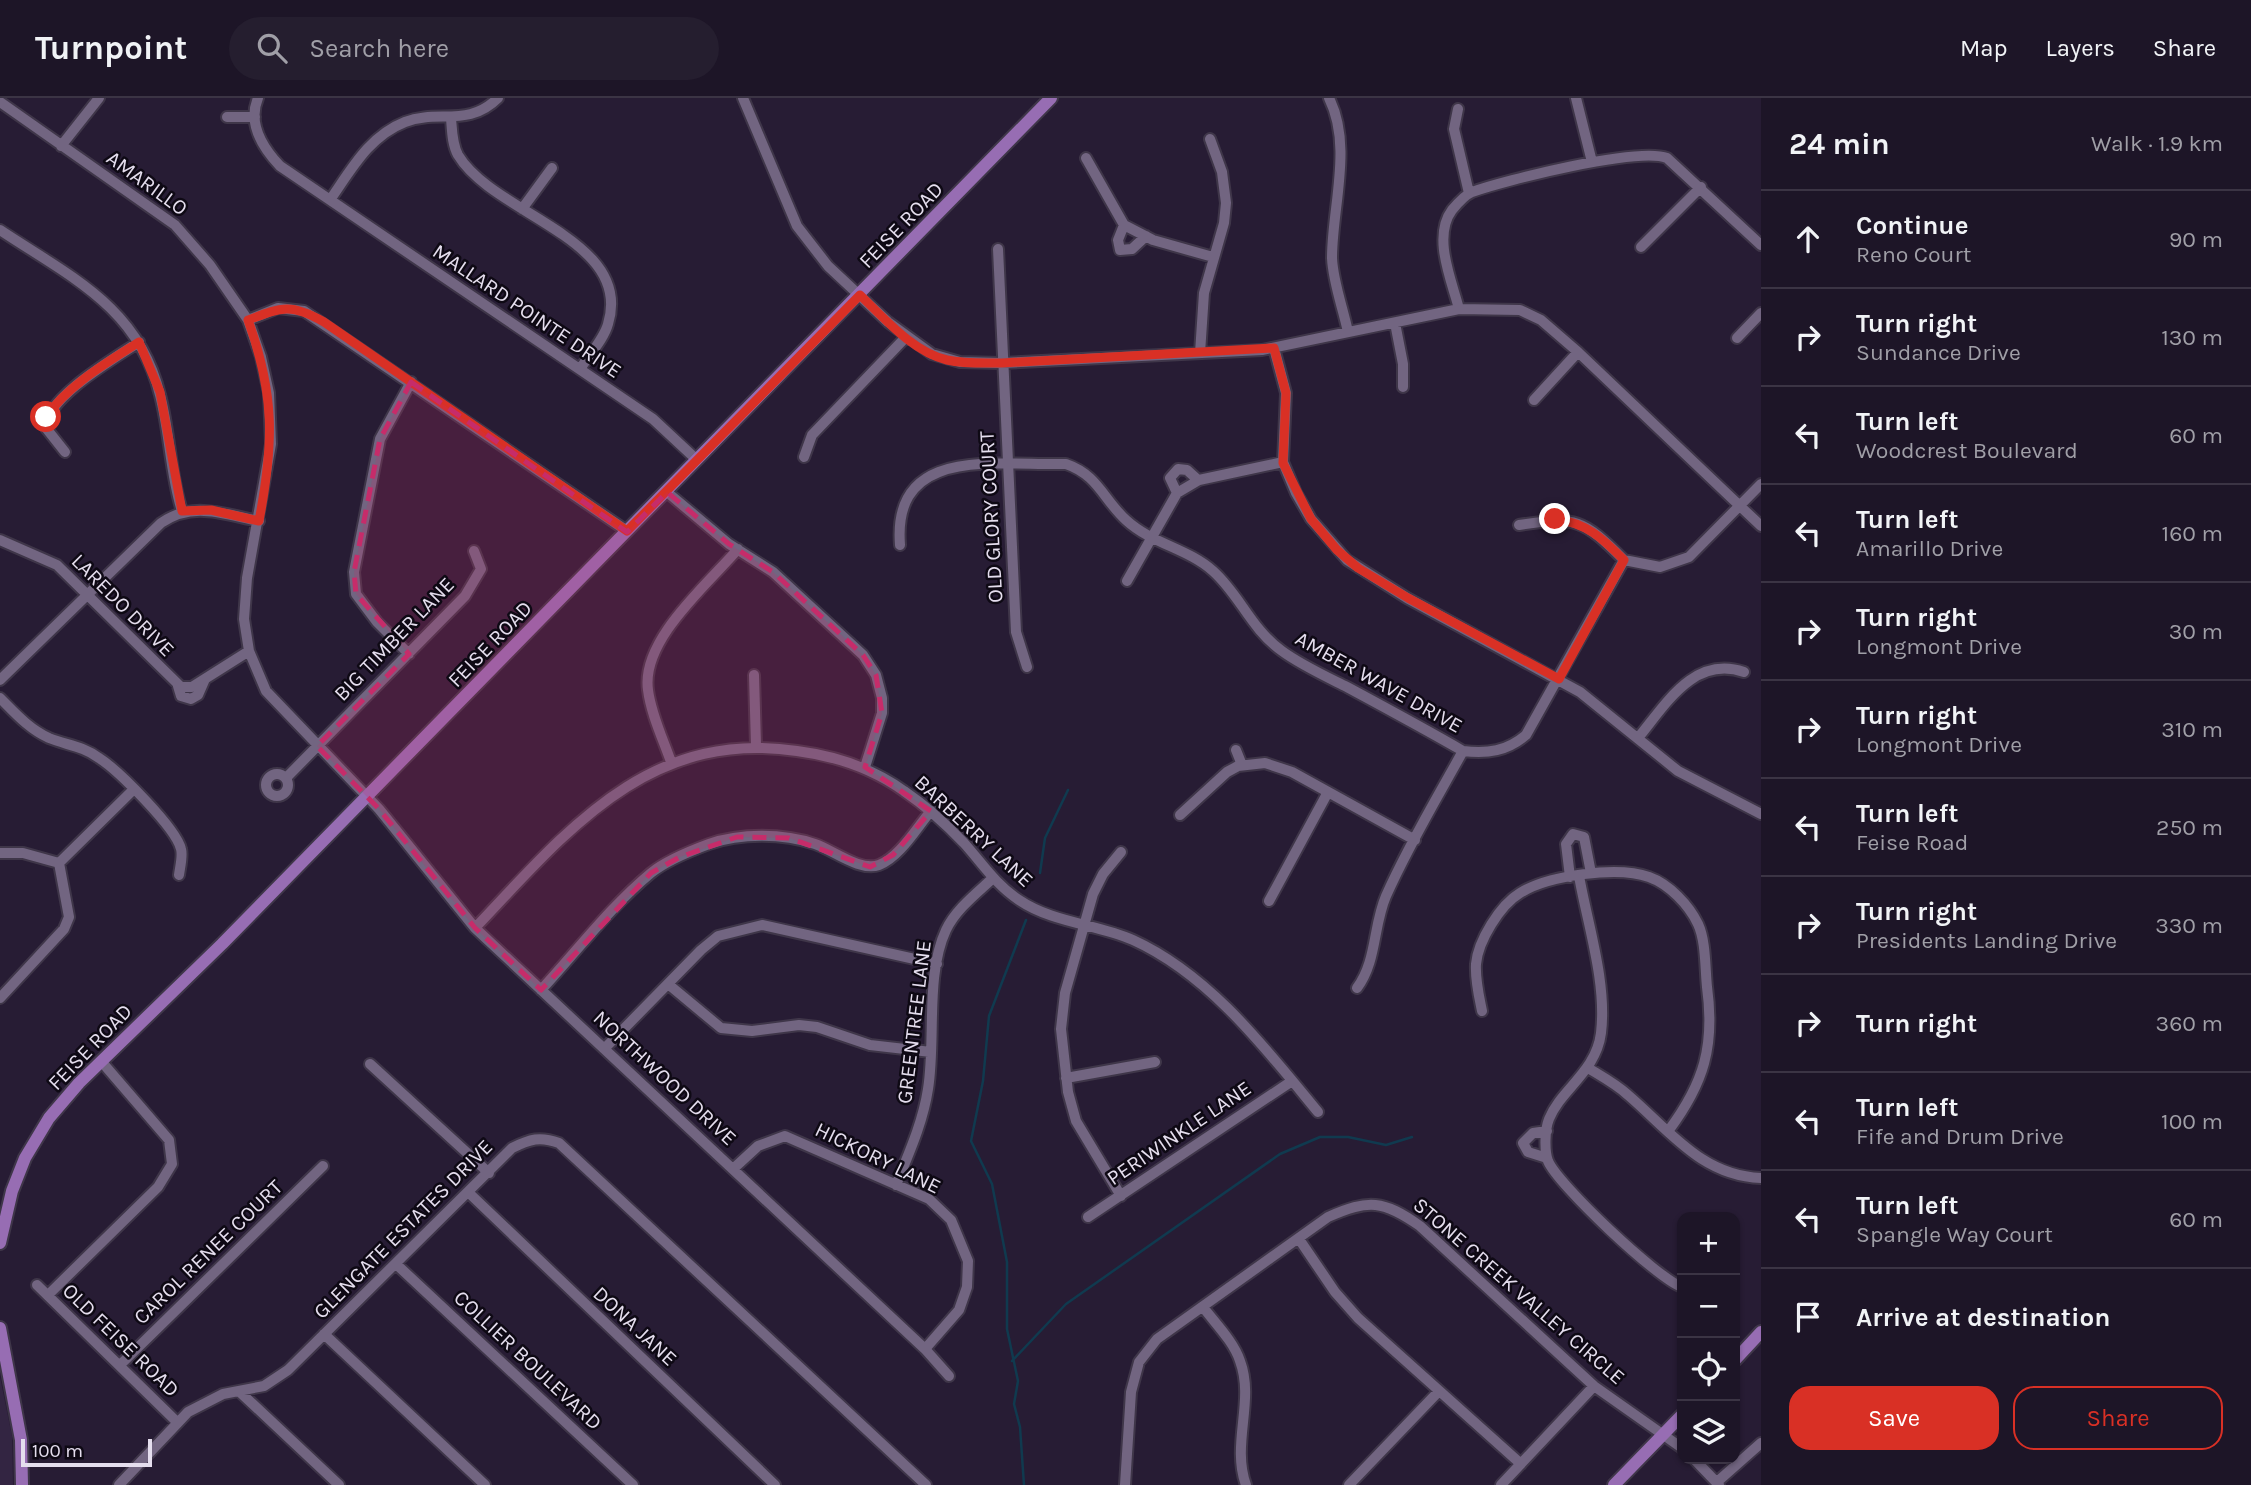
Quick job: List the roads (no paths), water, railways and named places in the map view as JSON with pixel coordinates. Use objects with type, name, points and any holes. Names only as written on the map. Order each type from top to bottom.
[{"type":"main road","name":"FEISE ROAD","points":[[0,1244],[2,1217],[12,1191],[36,1139],[60,1104],[100,1061],[367,797],[1051,98]]},
{"type":"main road","points":[[0,1328],[21,1440],[22,1485]]},
{"type":"main road","points":[[1740,1355],[1761,1332]]},
{"type":"main road","points":[[1614,1485],[1677,1420]]},
{"type":"street","points":[[61,146],[99,98]]},
{"type":"street","name":"MALLARD POINTE DRIVE","points":[[258,98],[255,117],[258,136],[267,152],[287,172],[653,419],[697,460]]},
{"type":"street","points":[[330,200],[372,142],[406,122],[471,116],[498,98]]},
{"type":"street","points":[[743,98],[797,226],[828,266],[906,337],[946,360],[1002,363],[1274,348],[1459,309],[1520,310],[1541,320],[1578,352],[1761,526]]},
{"type":"street","points":[[1329,98],[1338,124],[1340,155],[1332,261],[1348,332]]},
{"type":"street","points":[[1576,98],[1592,162]]},
{"type":"street","name":"AMARILLO","points":[[0,102],[175,225],[210,265],[248,320],[269,393],[271,444],[259,521]]},
{"type":"street","points":[[1458,109],[1454,129],[1469,193]]},
{"type":"street","points":[[227,117],[255,117]]},
{"type":"street","points":[[451,118],[457,153],[474,175],[600,264],[610,286],[612,308],[608,327],[580,369]]},
{"type":"street","points":[[1200,353],[1200,310],[1224,223],[1226,202],[1222,172],[1210,139]]},
{"type":"street","points":[[1459,309],[1444,251],[1445,230],[1451,211],[1469,193],[1592,162],[1648,154],[1667,158],[1761,245]]},
{"type":"street","points":[[1086,158],[1124,225],[1146,236],[1213,257]]},
{"type":"street","points":[[523,209],[552,168]]},
{"type":"street","points":[[1641,247],[1701,187]]},
{"type":"street","points":[[1124,225],[1118,240],[1120,250],[1132,249],[1146,236]]},
{"type":"street","points":[[0,230],[95,294],[125,320],[139,342],[160,392],[182,511]]},
{"type":"street","name":"OLD GLORY COURT","points":[[998,249],[1016,632],[1027,667]]},
{"type":"street","points":[[248,320],[278,308],[304,311],[627,531]]},
{"type":"street","points":[[1737,338],[1761,313]]},
{"type":"street","points":[[1395,323],[1403,364],[1403,387]]},
{"type":"street","points":[[804,457],[812,435],[906,337]]},
{"type":"street","points":[[65,452],[46,428],[50,411],[103,365],[139,342]]},
{"type":"street","points":[[1274,348],[1286,393],[1283,463],[1311,519],[1347,560],[1408,598],[1559,679],[1580,692],[1678,771],[1761,814]]},
{"type":"street","points":[[1534,400],[1578,352]]},
{"type":"street","points":[[409,654],[377,622],[356,594],[354,572],[380,439],[411,382]]},
{"type":"street","points":[[1127,580],[1177,493],[1198,480],[1283,463]]},
{"type":"street","name":"AMBER WAVE DRIVE","points":[[900,545],[899,513],[912,489],[927,475],[961,466],[1066,464],[1075,467],[1091,476],[1125,520],[1149,538],[1184,552],[1212,570],[1235,596],[1255,628],[1283,652],[1463,751],[1499,751],[1519,741],[1537,719],[1624,560]]},
{"type":"street","points":[[1177,493],[1170,478],[1178,469],[1186,470],[1198,480]]},
{"type":"street","points":[[1519,525],[1555,519],[1575,522],[1599,535],[1624,560],[1660,567],[1689,557],[1761,484]]},
{"type":"street","points":[[667,492],[738,549],[773,572],[863,655],[876,675],[882,698],[881,713],[865,767]]},
{"type":"street","points":[[0,680],[161,523],[182,511],[211,510],[259,521]]},
{"type":"street","name":"NORTHWOOD DRIVE","points":[[259,521],[246,592],[244,619],[249,651],[266,691],[367,797],[475,928],[925,1349],[949,1376]]},
{"type":"street","name":"LAREDO DRIVE","points":[[0,540],[57,565],[178,686],[192,687],[249,651]]},
{"type":"street","points":[[671,762],[648,691],[652,652],[663,635],[738,549]]},
{"type":"street","name":"BIG TIMBER LANE","points":[[286,778],[465,596],[480,575],[480,563],[474,551]]},
{"type":"street","points":[[1638,738],[1690,678],[1716,667],[1744,672]]},
{"type":"street","points":[[754,675],[756,746]]},
{"type":"street","points":[[0,698],[28,726],[46,737],[81,747],[101,758],[173,831],[182,850],[179,875]]},
{"type":"street","name":"BARBERRY LANE","points":[[475,928],[572,825],[640,777],[671,762],[709,752],[756,746],[812,753],[865,767],[931,811],[965,844],[993,878],[1034,909],[1130,938],[1160,953],[1249,1031],[1318,1112]]},
{"type":"street","points":[[1237,750],[1242,765]]},
{"type":"street","points":[[1357,988],[1369,972],[1374,929],[1386,896],[1463,751]]},
{"type":"street","points":[[1180,815],[1221,776],[1242,765],[1265,762],[1293,772],[1415,840]]},
{"type":"street","points":[[59,863],[133,790]]},
{"type":"street","points":[[1269,901],[1328,792]]},
{"type":"street","points":[[541,990],[651,873],[680,857],[710,844],[737,837],[789,838],[813,843],[870,867],[882,864],[893,855],[931,811]]},
{"type":"street","points":[[1591,873],[1584,837],[1573,834],[1566,844],[1602,1009],[1601,1037],[1588,1068],[1554,1111],[1547,1130],[1547,1158],[1565,1186],[1657,1272],[1677,1284]]},
{"type":"street","points":[[1121,852],[1098,884],[1084,925],[1065,993],[1061,1029],[1066,1078],[1076,1121],[1121,1196]]},
{"type":"street","points":[[0,853],[23,853],[59,863]]},
{"type":"street","points":[[0,998],[64,929],[69,917],[59,863]]},
{"type":"street","points":[[1482,1012],[1476,962],[1496,920],[1521,892],[1574,876],[1623,872],[1650,877],[1673,891],[1699,926],[1710,1012],[1710,1039],[1703,1073],[1688,1105],[1669,1130]]},
{"type":"street","name":"GREENTREE LANE","points":[[896,1185],[920,1123],[928,1088],[937,964],[946,930],[954,917],[993,878]]},
{"type":"street","points":[[606,1048],[718,936],[762,925],[937,964]]},
{"type":"street","points":[[668,984],[713,1023],[730,1030],[752,1031],[799,1025],[817,1027],[870,1045],[931,1052]]},
{"type":"street","points":[[48,1295],[158,1187],[172,1164],[169,1140],[100,1061]]},
{"type":"street","points":[[1066,1078],[1155,1062]]},
{"type":"street","points":[[370,1064],[489,1173]]},
{"type":"street","points":[[1588,1068],[1625,1092],[1691,1153],[1732,1175],[1761,1178]]},
{"type":"street","name":"PERIWINKLE LANE","points":[[1088,1217],[1292,1081]]},
{"type":"street","points":[[1547,1130],[1533,1133],[1523,1143],[1528,1152],[1547,1158]]},
{"type":"street","name":"HICKORY LANE","points":[[733,1169],[758,1146],[785,1136],[929,1199],[951,1220],[968,1261],[967,1287],[959,1310],[925,1349]]},
{"type":"street","name":"GLENGATE ESTATES DRIVE","points":[[119,1485],[177,1422],[205,1401],[223,1394],[241,1393],[264,1386],[288,1370],[512,1148],[543,1138],[559,1143],[926,1485]]},
{"type":"street","name":"CAROL RENEE COURT","points":[[120,1365],[323,1166]]},
{"type":"street","name":"DONA JANE","points":[[469,1193],[775,1485]]},
{"type":"street","name":"STONE CREEK VALLEY CIRCLE","points":[[1125,1485],[1132,1392],[1139,1362],[1157,1339],[1328,1217],[1350,1207],[1373,1203],[1399,1211],[1420,1226],[1594,1386],[1677,1444]]},
{"type":"street","points":[[1299,1239],[1335,1292],[1358,1318],[1521,1464]]},
{"type":"street","name":"COLLIER BOULEVARD","points":[[396,1264],[633,1485]]},
{"type":"street","name":"OLD FEISE ROAD","points":[[37,1285],[177,1422]]},
{"type":"street","points":[[1203,1307],[1240,1360],[1244,1383],[1238,1457],[1246,1485]]},
{"type":"street","points":[[324,1334],[485,1485]]},
{"type":"street","points":[[1502,1485],[1594,1386]]},
{"type":"street","points":[[1349,1485],[1438,1391]]},
{"type":"street","points":[[241,1393],[339,1485]]},
{"type":"street","points":[[1699,1464],[1718,1484],[1761,1443]]},
{"type":"waterway","points":[[1040,873],[1045,838],[1068,790]]},
{"type":"waterway","points":[[1024,1485],[1020,1427],[1014,1404],[1018,1381],[1007,1329],[1007,1262],[992,1184],[971,1141],[983,1081],[989,1016],[1026,920]]},
{"type":"waterway","points":[[1012,1361],[1066,1304],[1280,1154],[1320,1137],[1348,1137],[1386,1145],[1412,1137]]}]
